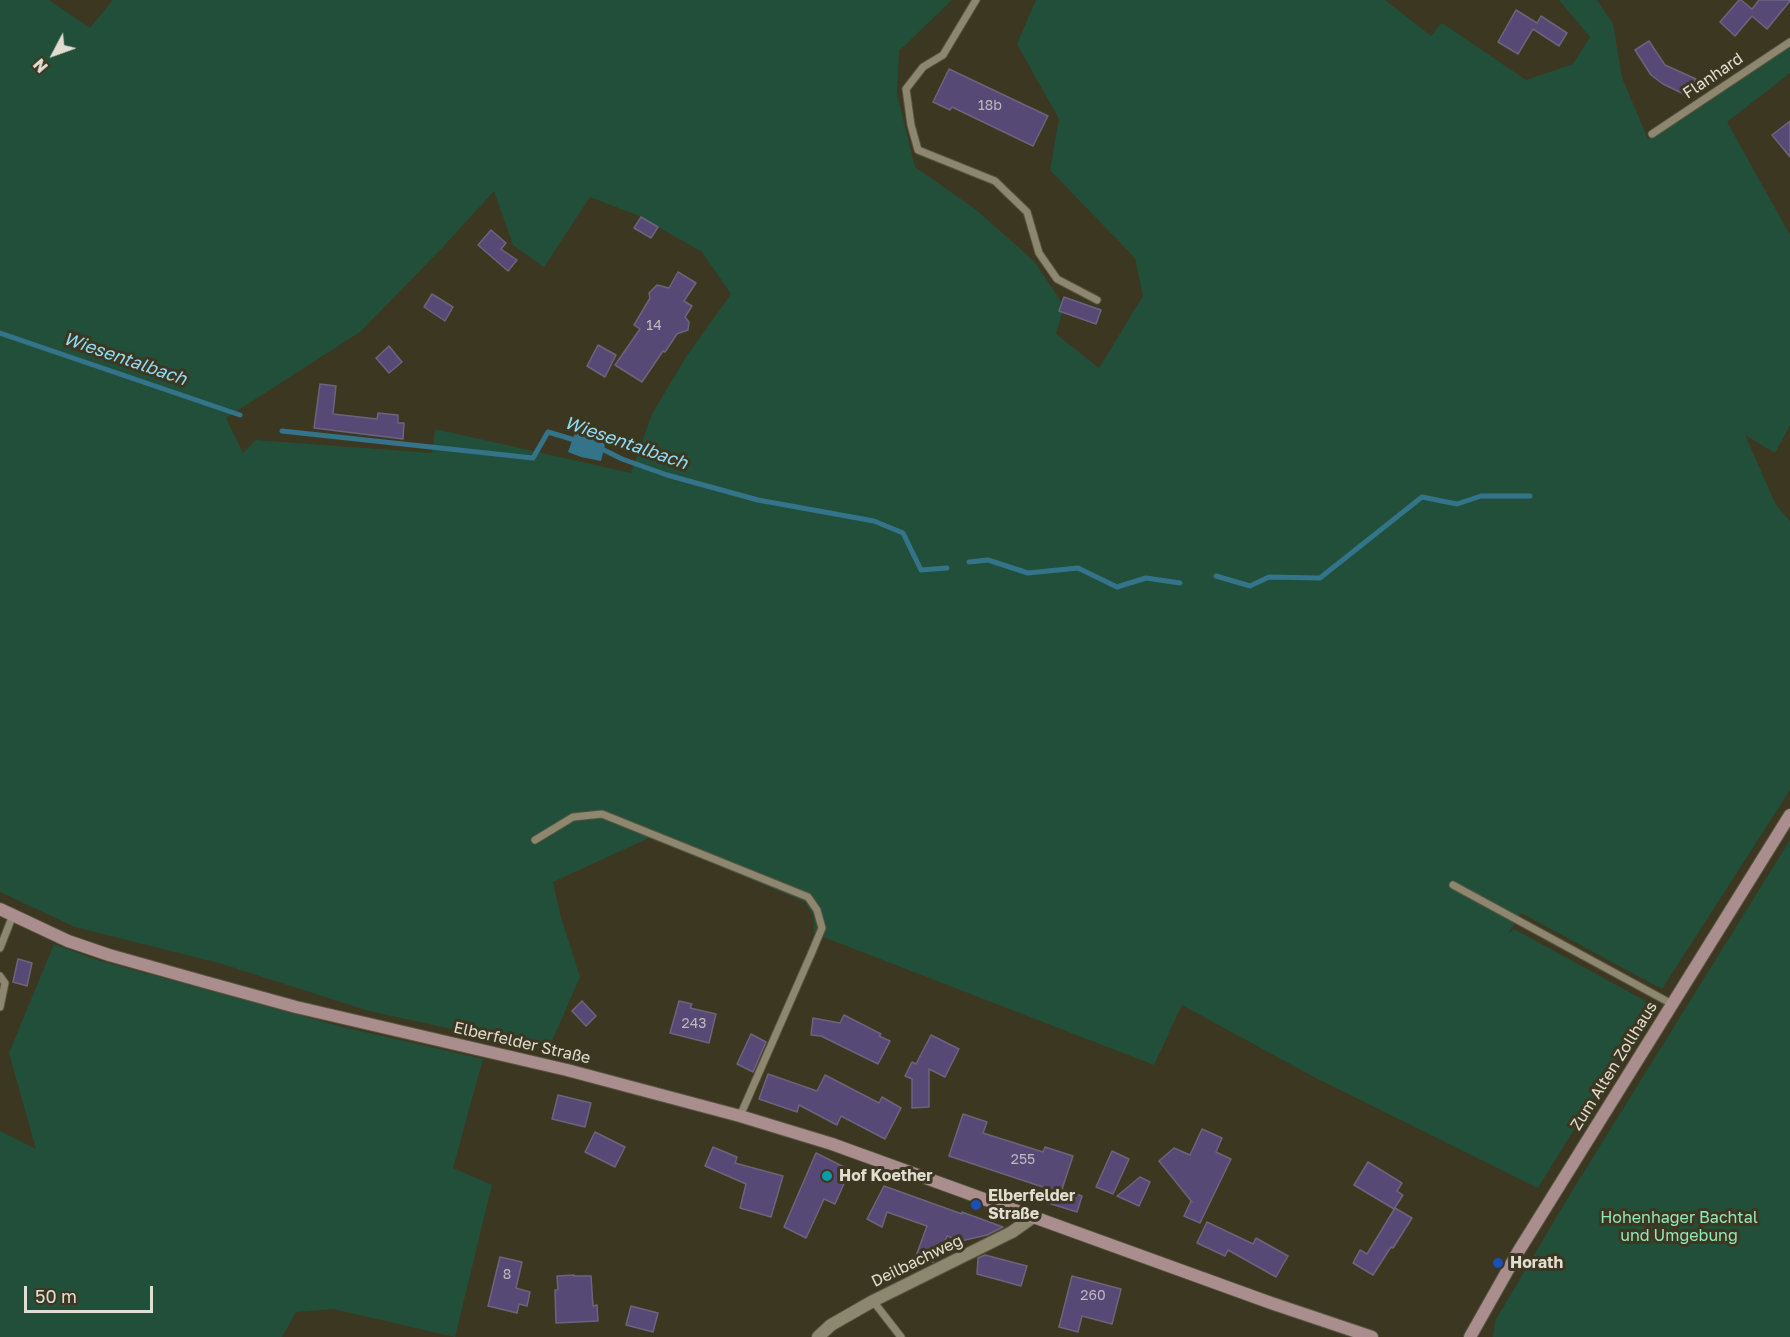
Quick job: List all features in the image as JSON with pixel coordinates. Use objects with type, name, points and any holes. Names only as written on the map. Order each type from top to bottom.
[{"type":"main road","name":"Zum Alten Zollhaus","points":[[1470,1337],[1518,1252],[1790,814]]},
{"type":"main road","name":"Elberfelder Straße","points":[[0,909],[68,940],[109,955],[296,1007],[555,1067],[740,1116],[832,1144],[1271,1303],[1372,1337]]},
{"type":"street","name":"Deilbachweg","points":[[818,1337],[831,1331],[873,1301],[1012,1232],[1033,1217]]},
{"type":"lane","points":[[976,0],[943,55],[923,68],[906,89],[911,125],[918,150],[995,181],[1027,212],[1039,253],[1057,279],[1097,300]]},
{"type":"lane","name":"Flanhard","points":[[1652,134],[1790,42]]},
{"type":"lane","points":[[535,840],[573,817],[602,814],[808,897],[813,903],[822,928],[740,1116]]},
{"type":"lane","points":[[1453,885],[1672,1004]]},
{"type":"lane","points":[[0,948],[13,915]]},
{"type":"lane","points":[[0,976],[5,983],[0,1007]]},
{"type":"lane","points":[[873,1301],[901,1337]]},
{"type":"green space","points":[[0,0],[49,0],[90,28],[113,0],[952,0],[899,51],[897,94],[915,167],[975,209],[1034,261],[1064,306],[1056,334],[1099,368],[1143,296],[1135,258],[1050,170],[1059,119],[1017,44],[1036,0],[1385,0],[1431,36],[1442,23],[1526,80],[1573,64],[1590,37],[1559,0],[1597,0],[1613,24],[1622,78],[1648,139],[1790,45],[1790,73],[1727,122],[1790,235],[1790,425],[1775,453],[1745,435],[1776,505],[1790,521],[1790,790],[1662,989],[1521,913],[1508,934],[1514,929],[1651,1004],[1538,1188],[1314,1077],[1182,1005],[1154,1065],[826,938],[814,932],[814,917],[805,902],[651,837],[553,882],[560,914],[580,977],[548,1050],[369,1011],[219,963],[75,927],[0,892]],"holes":[[[494,191],[513,245],[544,267],[590,197],[639,216],[702,252],[731,294],[686,357],[652,414],[631,473],[435,429],[432,453],[256,440],[243,453],[226,418],[360,332]]]},
{"type":"green space","name":"Hohenhager Bachtal und Umgebung","points":[[1790,840],[1790,1337],[1493,1337],[1495,1321],[1572,1191]]},
{"type":"green space","points":[[54,944],[97,960],[343,1027],[483,1059],[453,1168],[492,1185],[455,1337],[333,1309],[296,1312],[282,1337],[0,1337],[0,1131],[36,1149],[9,1053]]},
{"type":"water","points":[[575,433],[606,440],[601,461],[568,452]]},
{"type":"building","points":[[1739,0],[1752,9],[1759,0],[1790,1],[1767,29],[1752,16],[1735,36],[1720,22]]},
{"type":"building","points":[[1516,10],[1537,23],[1541,16],[1567,33],[1559,46],[1533,29],[1518,54],[1498,42]]},
{"type":"building","points":[[1649,41],[1665,65],[1696,79],[1688,96],[1663,84],[1651,75],[1635,50]]},
{"type":"building","points":[[949,69],[1048,116],[1033,146],[952,107],[950,110],[933,102]]},
{"type":"building","points":[[1790,121],[1790,157],[1772,135]]},
{"type":"building","points":[[641,217],[658,227],[651,238],[634,228]]},
{"type":"building","points":[[491,230],[506,243],[501,249],[517,260],[508,271],[478,245]]},
{"type":"building","points":[[678,272],[696,283],[684,301],[692,306],[685,317],[689,322],[688,330],[677,334],[642,382],[615,365],[640,329],[634,325],[650,298],[649,293],[657,285],[669,288]]},
{"type":"building","points":[[432,294],[453,307],[445,321],[424,307]]},
{"type":"building","points":[[1064,297],[1101,310],[1096,324],[1059,311]]},
{"type":"building","points":[[598,345],[616,355],[605,377],[587,366]]},
{"type":"building","points":[[389,346],[402,362],[389,373],[376,358]]},
{"type":"building","points":[[320,384],[336,386],[333,414],[377,419],[378,413],[398,415],[398,423],[404,423],[403,439],[314,428]]},
{"type":"building","points":[[18,959],[32,963],[27,986],[13,982]]},
{"type":"building","points":[[582,1001],[596,1016],[586,1026],[572,1011]]},
{"type":"building","points":[[679,1001],[692,1004],[690,1008],[716,1014],[709,1043],[670,1033]]},
{"type":"building","points":[[844,1015],[890,1041],[878,1064],[821,1036],[811,1035],[813,1018],[840,1023]]},
{"type":"building","points":[[751,1034],[766,1042],[753,1072],[737,1064]]},
{"type":"building","points":[[931,1035],[959,1049],[945,1077],[929,1069],[929,1107],[912,1108],[912,1079],[905,1076],[912,1062],[916,1064]]},
{"type":"building","points":[[768,1074],[817,1091],[825,1075],[879,1103],[882,1097],[901,1108],[885,1139],[841,1116],[837,1125],[799,1105],[797,1112],[759,1099]]},
{"type":"building","points":[[558,1095],[591,1103],[585,1127],[552,1119]]},
{"type":"building","points":[[963,1114],[987,1122],[983,1133],[1043,1152],[1045,1147],[1073,1156],[1062,1189],[1082,1196],[1077,1212],[1042,1201],[1046,1188],[949,1156]]},
{"type":"building","points":[[1202,1129],[1222,1138],[1216,1152],[1231,1159],[1200,1223],[1184,1216],[1192,1202],[1159,1161],[1174,1148],[1190,1155]]},
{"type":"building","points":[[595,1132],[625,1147],[615,1167],[585,1152]]},
{"type":"building","points":[[713,1147],[737,1157],[735,1163],[783,1176],[771,1217],[740,1208],[746,1184],[705,1166]]},
{"type":"building","points":[[1112,1151],[1129,1159],[1113,1194],[1096,1187]]},
{"type":"building","points":[[816,1153],[850,1170],[835,1204],[824,1199],[806,1238],[784,1227]]},
{"type":"building","points":[[1368,1162],[1402,1183],[1397,1191],[1403,1195],[1394,1209],[1354,1185]]},
{"type":"building","points":[[1140,1177],[1150,1182],[1139,1206],[1117,1196]]},
{"type":"building","points":[[884,1186],[1003,1227],[987,1235],[961,1241],[947,1236],[940,1254],[933,1262],[916,1256],[927,1226],[887,1212],[882,1227],[867,1219]]},
{"type":"building","points":[[1395,1208],[1412,1218],[1373,1275],[1353,1263],[1360,1250],[1367,1254]]},
{"type":"building","points":[[1207,1222],[1253,1244],[1256,1238],[1288,1256],[1276,1277],[1228,1250],[1225,1256],[1197,1243]]},
{"type":"building","points":[[985,1255],[1027,1266],[1021,1286],[977,1274],[978,1258]]},
{"type":"building","points":[[500,1257],[522,1262],[516,1288],[530,1292],[527,1306],[519,1304],[517,1313],[488,1306]]},
{"type":"building","points":[[557,1276],[591,1276],[593,1306],[597,1305],[598,1321],[556,1323]]},
{"type":"building","points":[[1072,1276],[1121,1289],[1112,1324],[1082,1316],[1078,1332],[1059,1327]]},
{"type":"building","points":[[631,1306],[658,1313],[653,1332],[626,1325]]},
{"type":"waterway","name":"Wiesentalbach","points":[[0,333],[240,415]]},
{"type":"waterway","name":"Wiesentalbach","points":[[282,431],[533,458],[548,432],[578,441]]},
{"type":"waterway","name":"Wiesentalbach","points":[[598,447],[622,459],[667,475],[758,500],[874,521],[903,533],[921,570],[947,568]]},
{"type":"waterway","name":"Wiesentalbach","points":[[1216,576],[1250,586],[1269,577],[1320,578],[1422,497],[1457,504],[1481,496],[1530,496]]},
{"type":"waterway","name":"Wiesentalbach","points":[[969,562],[988,560],[1028,573],[1078,568],[1117,587],[1146,578],[1180,583]]},
{"type":"place","name":"Hof Koether","points":[[827,1176]]},
{"type":"place","name":"Elberfelder Straße","points":[[976,1205]]},
{"type":"place","name":"Horath","points":[[1498,1263]]}]
